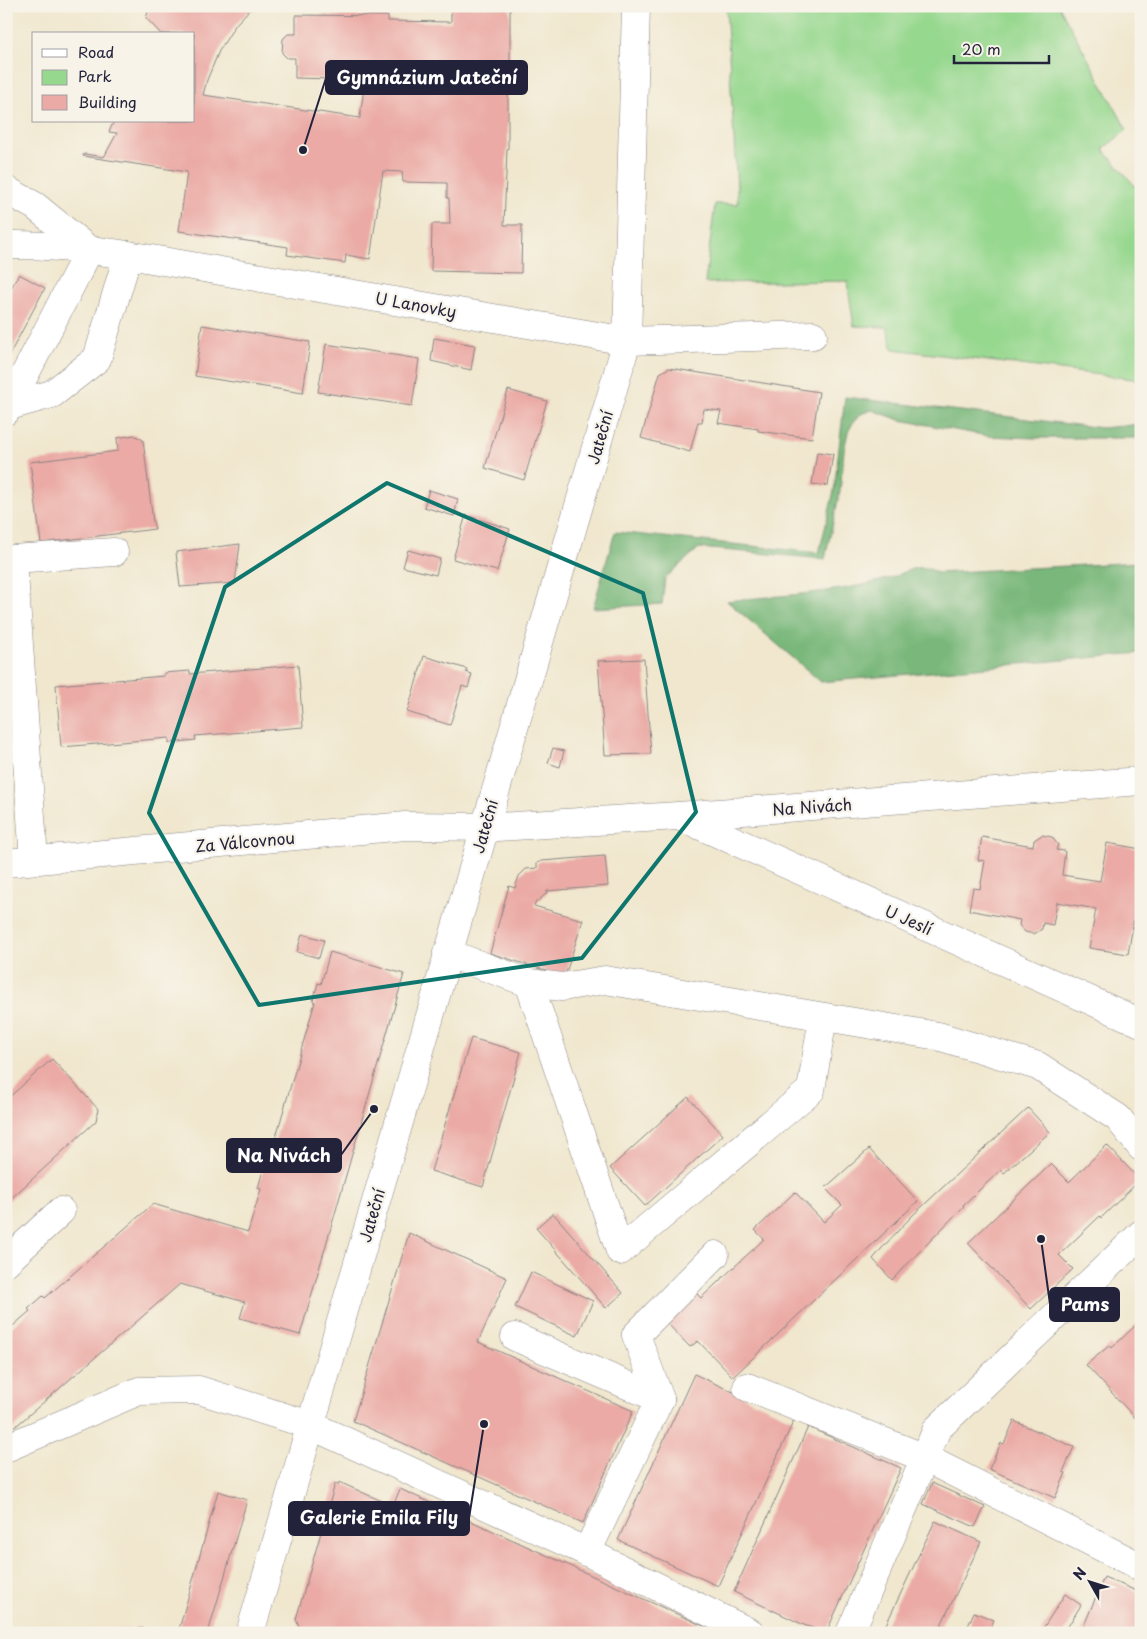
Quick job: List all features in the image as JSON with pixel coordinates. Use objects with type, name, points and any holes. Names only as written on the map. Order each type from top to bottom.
[{"type":"street","name":"Jateční","points":[[250,1633],[447,952],[627,342],[636,6]]},
{"type":"street","points":[[6,190],[35,206],[89,250],[8,408]]},
{"type":"street","name":"U Lanovky","points":[[14,245],[89,250],[128,255],[627,342],[813,335]]},
{"type":"street","points":[[8,408],[52,394],[97,359],[128,255]]},
{"type":"street","points":[[34,860],[13,559],[114,552]]},
{"type":"street","name":"Na Nivách","points":[[484,828],[678,816],[1141,781]]},
{"type":"street","name":"U Jeslí","points":[[678,816],[1141,1022]]},
{"type":"street","name":"Za Válcovnou","points":[[6,863],[405,826],[484,828]]},
{"type":"street","points":[[447,952],[529,983],[562,988],[605,980],[938,1036],[1038,1066],[1118,1118],[1141,1146]]},
{"type":"street","points":[[529,983],[620,1251],[812,1090],[823,1017]]},
{"type":"street","points":[[6,1262],[61,1211]]},
{"type":"street","points":[[850,1633],[938,1430],[1141,1234]]},
{"type":"street","points":[[587,1552],[660,1399],[636,1335],[715,1255]]},
{"type":"street","points":[[515,1337],[660,1399]]},
{"type":"street","points":[[747,1387],[925,1458],[1141,1567]]},
{"type":"street","points":[[6,1448],[139,1390],[199,1390],[310,1425],[587,1552],[751,1633]]},
{"type":"highlighted area","points":[[387,483],[643,593],[696,812],[582,958],[259,1005],[149,813],[225,587]]},
{"type":"green space","points":[[726,6],[1059,6],[1127,130],[1103,149],[1141,193],[1141,380],[893,349],[887,327],[854,326],[847,281],[705,283],[715,204],[738,204]]},
{"type":"green space","points":[[845,397],[1102,428],[1141,424],[1141,438],[988,436],[900,420],[872,410],[863,413],[854,421],[848,432],[844,450],[840,491],[825,559],[699,548],[665,578],[662,604],[593,608],[615,532],[819,553],[834,491]]},
{"type":"green space","points":[[1141,562],[1141,653],[821,682],[727,601],[848,588],[887,579],[918,568],[930,569],[937,573]]},
{"type":"building","points":[[150,6],[253,6],[236,24],[219,51],[203,95],[360,118],[365,80],[295,78],[295,58],[287,58],[282,53],[283,39],[288,34],[296,34],[296,15],[388,16],[388,21],[451,22],[451,6],[510,6],[510,79],[508,79],[508,149],[504,225],[522,225],[521,273],[431,271],[432,224],[450,224],[447,183],[403,182],[402,172],[383,171],[370,259],[346,255],[345,263],[287,255],[288,247],[179,231],[187,172],[83,156],[84,154],[104,157],[117,133],[109,132],[114,122],[195,122],[195,32],[159,32],[146,18]]},
{"type":"building","points":[[19,274],[45,288],[6,361],[6,297]]},
{"type":"building","points":[[202,325],[310,342],[303,393],[195,376]]},
{"type":"building","points":[[434,338],[475,345],[471,370],[431,361]]},
{"type":"building","points":[[326,344],[419,359],[412,406],[318,392]]},
{"type":"building","points":[[669,368],[819,392],[812,438],[758,431],[758,429],[718,423],[721,411],[704,409],[702,422],[698,422],[690,452],[641,438],[660,373]]},
{"type":"building","points":[[508,390],[547,401],[524,480],[485,468]]},
{"type":"building","points":[[134,435],[143,440],[155,529],[41,543],[30,462],[118,451],[117,438]]},
{"type":"building","points":[[817,452],[833,454],[828,486],[812,484]]},
{"type":"building","points":[[429,490],[458,499],[454,516],[424,507]]},
{"type":"building","points":[[466,515],[510,529],[497,571],[453,559]]},
{"type":"building","points":[[240,544],[235,583],[180,587],[176,552]]},
{"type":"building","points":[[408,550],[440,559],[436,575],[403,567]]},
{"type":"building","points":[[424,656],[467,669],[466,672],[472,674],[468,688],[462,686],[450,725],[407,712]]},
{"type":"building","points":[[644,659],[651,754],[605,755],[598,661]]},
{"type":"building","points":[[298,665],[303,727],[195,736],[196,740],[169,743],[169,738],[61,747],[56,685],[164,676],[164,673],[190,671],[190,674]]},
{"type":"building","points":[[553,748],[564,751],[560,767],[548,763]]},
{"type":"building","points":[[1042,835],[1052,837],[1058,845],[1056,850],[1065,851],[1062,875],[1100,881],[1107,843],[1141,849],[1141,879],[1128,954],[1089,948],[1096,909],[1057,902],[1053,925],[1043,923],[1042,929],[1034,934],[1025,932],[1019,925],[1020,920],[969,910],[973,888],[980,889],[985,861],[978,860],[982,837],[1033,846],[1034,840]]},
{"type":"building","points":[[605,856],[608,886],[547,891],[534,906],[583,920],[565,976],[546,976],[547,971],[490,953],[509,886],[515,888],[519,876],[526,869],[537,868],[537,863],[542,861]]},
{"type":"building","points":[[302,934],[324,940],[319,958],[297,952]]},
{"type":"building","points":[[330,952],[404,974],[300,1335],[240,1318],[245,1302],[180,1284],[8,1433],[6,1432],[6,1332],[30,1311],[28,1309],[43,1296],[45,1298],[153,1204],[248,1232],[261,1189],[258,1188],[263,1170],[266,1171],[315,1002],[313,1001],[318,983],[321,984]]},
{"type":"building","points":[[471,1038],[521,1052],[483,1187],[431,1171]]},
{"type":"building","points":[[52,1059],[98,1109],[96,1121],[6,1203],[6,1100]]},
{"type":"building","points":[[688,1097],[723,1135],[645,1206],[610,1168]]},
{"type":"building","points":[[1028,1108],[1050,1132],[1004,1173],[1001,1170],[963,1205],[892,1280],[873,1259],[912,1216]]},
{"type":"building","points":[[1107,1145],[1140,1180],[1059,1255],[1073,1269],[1031,1309],[968,1243],[1051,1164],[1069,1182]]},
{"type":"building","points":[[869,1149],[918,1201],[733,1377],[698,1341],[690,1347],[665,1321],[695,1292],[701,1298],[764,1239],[755,1230],[795,1192],[824,1222],[842,1205],[825,1188]]},
{"type":"building","points":[[553,1213],[623,1293],[606,1308],[536,1228]]},
{"type":"building","points":[[409,1233],[507,1278],[478,1342],[633,1411],[583,1523],[353,1421]]},
{"type":"building","points":[[531,1272],[593,1301],[577,1336],[515,1307]]},
{"type":"building","points":[[1141,1320],[1141,1419],[1138,1421],[1086,1365],[1110,1345],[1112,1348]]},
{"type":"building","points":[[694,1374],[794,1420],[718,1586],[618,1540]]},
{"type":"building","points":[[1014,1421],[1074,1447],[1063,1472],[1066,1473],[1055,1498],[989,1469],[1001,1443],[1004,1444]]},
{"type":"building","points":[[808,1427],[901,1468],[826,1633],[804,1625],[734,1592]]},
{"type":"building","points":[[339,1482],[393,1506],[400,1489],[719,1633],[302,1633],[296,1619],[335,1484],[338,1485]]},
{"type":"building","points":[[932,1483],[985,1507],[975,1527],[923,1504]]},
{"type":"building","points":[[218,1491],[247,1500],[208,1633],[178,1633]]},
{"type":"building","points":[[935,1521],[981,1542],[941,1625],[958,1633],[882,1633]]},
{"type":"building","points":[[1104,1577],[1141,1593],[1141,1623],[1137,1633],[1081,1633]]},
{"type":"building","points":[[1065,1594],[1081,1605],[1064,1633],[1040,1633]]},
{"type":"building","points":[[974,1612],[994,1620],[988,1633],[965,1633]]},
{"type":"building","points":[[143,1628],[144,1633],[108,1633],[108,1631]]},
{"type":"place","name":"Gymnázium Jateční","points":[[303,150]]},
{"type":"place","name":"Na Nivách","points":[[374,1109]]},
{"type":"place","name":"Pams","points":[[1041,1239]]},
{"type":"place","name":"Galerie Emila Fily","points":[[484,1424]]}]
